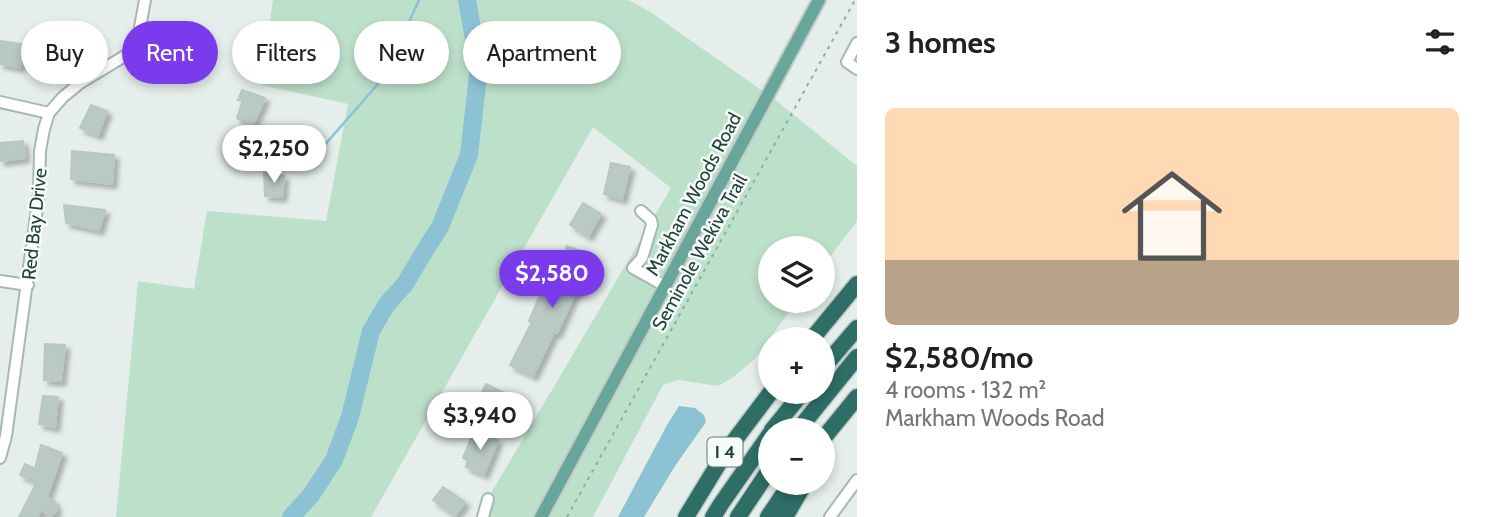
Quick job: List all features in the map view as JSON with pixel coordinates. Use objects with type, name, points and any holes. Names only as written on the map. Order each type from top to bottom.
[{"type":"highway","points":[[822,327],[857,284]]},
{"type":"highway","points":[[835,354],[857,328]]},
{"type":"highway","points":[[808,418],[857,357]]},
{"type":"highway","points":[[835,425],[857,397]]},
{"type":"highway","name":"I 4","points":[[686,517],[725,453],[762,404]]},
{"type":"highway","points":[[782,418],[793,404]]},
{"type":"highway","points":[[713,517],[758,451]]},
{"type":"highway","points":[[738,517],[758,487]]},
{"type":"highway","points":[[768,517],[783,495]]},
{"type":"highway","points":[[785,517],[798,495]]},
{"type":"main road","name":"Markham Woods Road","points":[[541,517],[819,0]]},
{"type":"street","points":[[0,102],[49,113],[80,83],[128,54],[139,33],[145,0]]},
{"type":"street","points":[[857,43],[847,62],[857,69]]},
{"type":"street","name":"Red Bay Drive","points":[[0,458],[6,436],[28,285],[39,194],[40,152],[49,113]]},
{"type":"street","points":[[641,211],[651,220],[652,225],[642,258],[633,268],[665,286]]},
{"type":"street","points":[[0,281],[28,285]]},
{"type":"street","points":[[830,517],[857,480]]},
{"type":"street","points":[[483,517],[488,499]]},
{"type":"path","name":"Seminole Wekiva Trail","points":[[567,517],[855,0]]},
{"type":"green space","points":[[273,0],[628,0],[649,11],[764,92],[534,517],[477,517],[671,188],[593,127],[371,517],[116,517],[138,281],[194,289],[207,211],[326,221],[348,104],[261,85],[340,84],[340,21],[270,21]]},
{"type":"green space","points":[[773,98],[857,166],[857,221],[835,250],[835,236],[758,236],[758,313],[788,313],[778,327],[758,327],[758,355],[754,360],[718,386],[678,380],[663,385],[593,517],[547,517]]},
{"type":"water","points":[[291,140],[311,142],[322,148],[320,163],[306,168],[282,166],[280,151]]},
{"type":"water","points":[[679,406],[695,408],[704,415],[706,422],[644,517],[618,517],[667,425]]},
{"type":"building","points":[[0,41],[21,44],[20,67],[0,64]]},
{"type":"building","points":[[242,90],[265,98],[252,127],[237,118],[243,100],[238,100]]},
{"type":"building","points":[[91,105],[107,111],[98,135],[80,128]]},
{"type":"building","points":[[23,141],[25,158],[0,161],[0,143]]},
{"type":"building","points":[[72,151],[114,155],[112,184],[71,179]]},
{"type":"building","points":[[611,163],[630,167],[622,199],[604,194]]},
{"type":"building","points":[[264,173],[284,176],[282,197],[265,196]]},
{"type":"building","points":[[583,203],[601,214],[588,236],[570,225]]},
{"type":"building","points":[[64,205],[105,210],[99,230],[66,223]]},
{"type":"building","points":[[567,246],[592,256],[579,292],[576,291],[533,376],[510,365],[532,322],[529,321],[542,290],[549,294]]},
{"type":"building","points":[[45,344],[65,345],[61,381],[44,380]]},
{"type":"building","points":[[486,384],[514,398],[505,416],[477,402]]},
{"type":"building","points":[[43,396],[58,397],[55,427],[39,424]]},
{"type":"building","points":[[474,431],[498,440],[484,474],[466,467],[468,460],[463,458]]},
{"type":"building","points":[[41,445],[62,453],[47,497],[54,501],[57,510],[51,516],[41,510],[37,517],[19,517],[37,482],[20,475],[25,464],[35,469]]},
{"type":"building","points":[[443,487],[465,502],[455,516],[433,500]]},
{"type":"waterway","points":[[322,148],[384,77],[419,0]]},
{"type":"waterway","points":[[291,517],[311,495],[334,460],[350,417],[371,331],[387,304],[405,284],[440,227],[469,155],[479,67],[467,0]]}]
